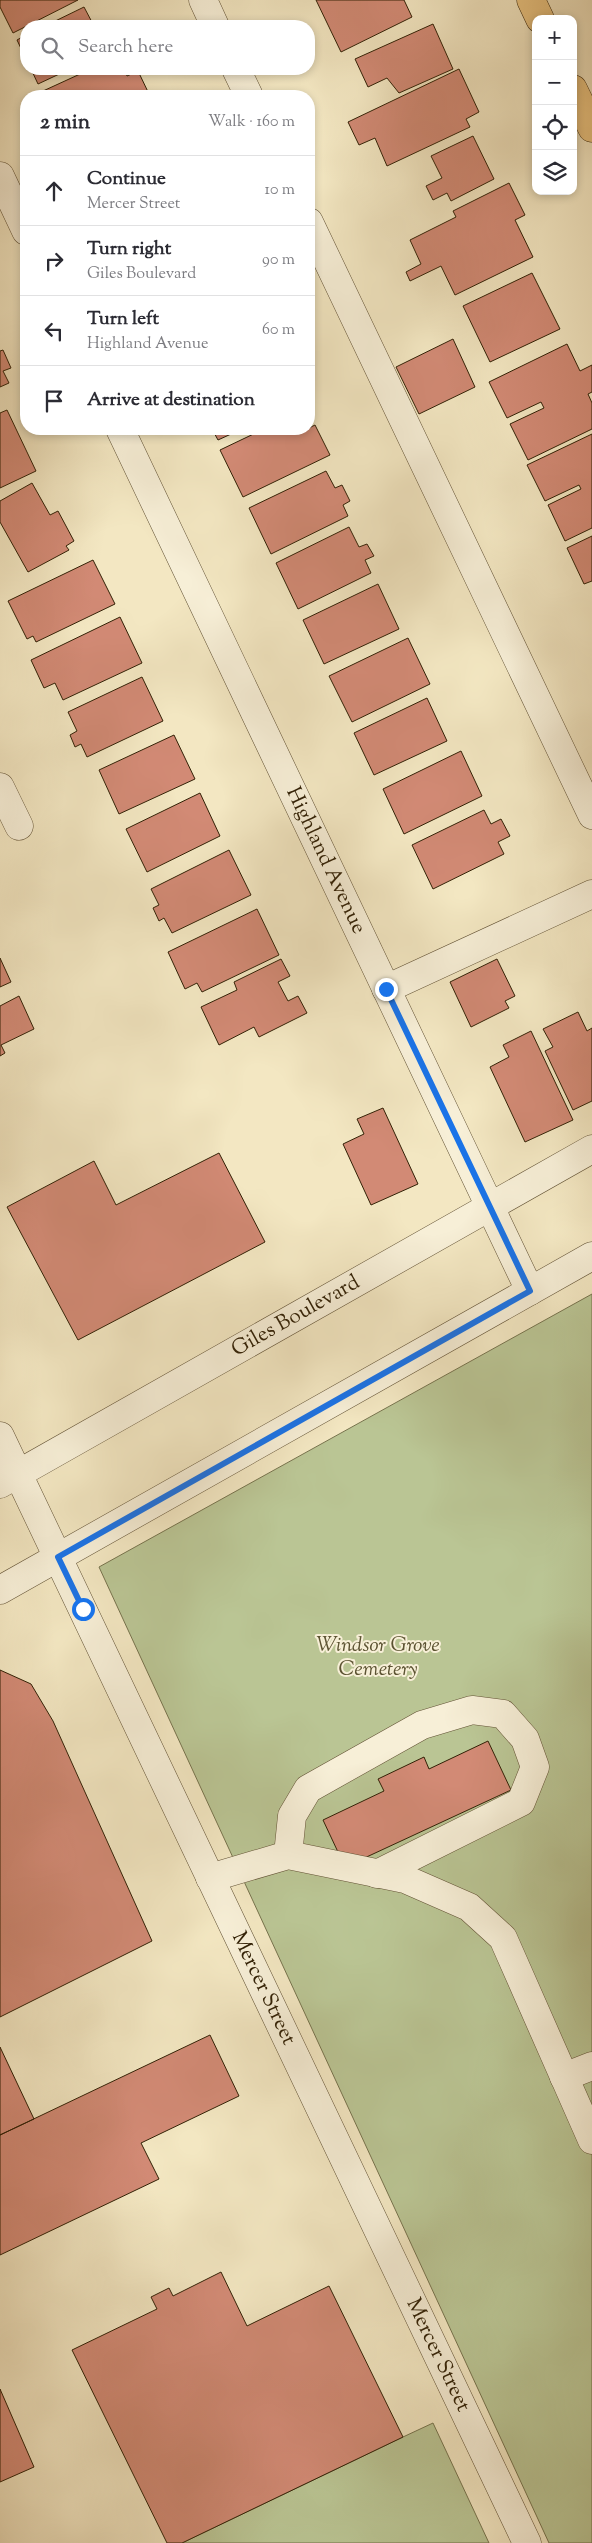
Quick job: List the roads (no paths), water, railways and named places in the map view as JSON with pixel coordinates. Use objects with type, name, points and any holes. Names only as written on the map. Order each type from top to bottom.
[{"type":"main road","points":[[531,0],[538,15]]},
{"type":"main road","points":[[577,97],[592,128]]},
{"type":"street","points":[[203,0],[212,20]]},
{"type":"street","points":[[239,75],[246,90]]},
{"type":"street","points":[[0,176],[20,218]]},
{"type":"street","points":[[315,235],[592,815]]},
{"type":"street","name":"Highland Avenue","points":[[123,435],[530,1291]]},
{"type":"street","points":[[0,787],[19,826]]},
{"type":"street","points":[[386,989],[592,894]]},
{"type":"street","name":"Giles Boulevard","points":[[9,1479],[592,1149]]},
{"type":"street","points":[[0,1590],[592,1256]]},
{"type":"street","name":"Mercer Street","points":[[0,1436],[9,1479],[58,1557],[527,2543]]},
{"type":"street","points":[[288,1855],[292,1816],[308,1789],[422,1725],[472,1710],[503,1714],[525,1739],[535,1767],[521,1802],[376,1874]]},
{"type":"street","points":[[210,1878],[288,1855],[405,1879],[468,1907],[503,1938],[592,2140]]},
{"type":"street","points":[[564,2077],[592,2066]]},
{"type":"park label","name":"Windsor Grove Cemetery","points":[[378,1658]]}]
